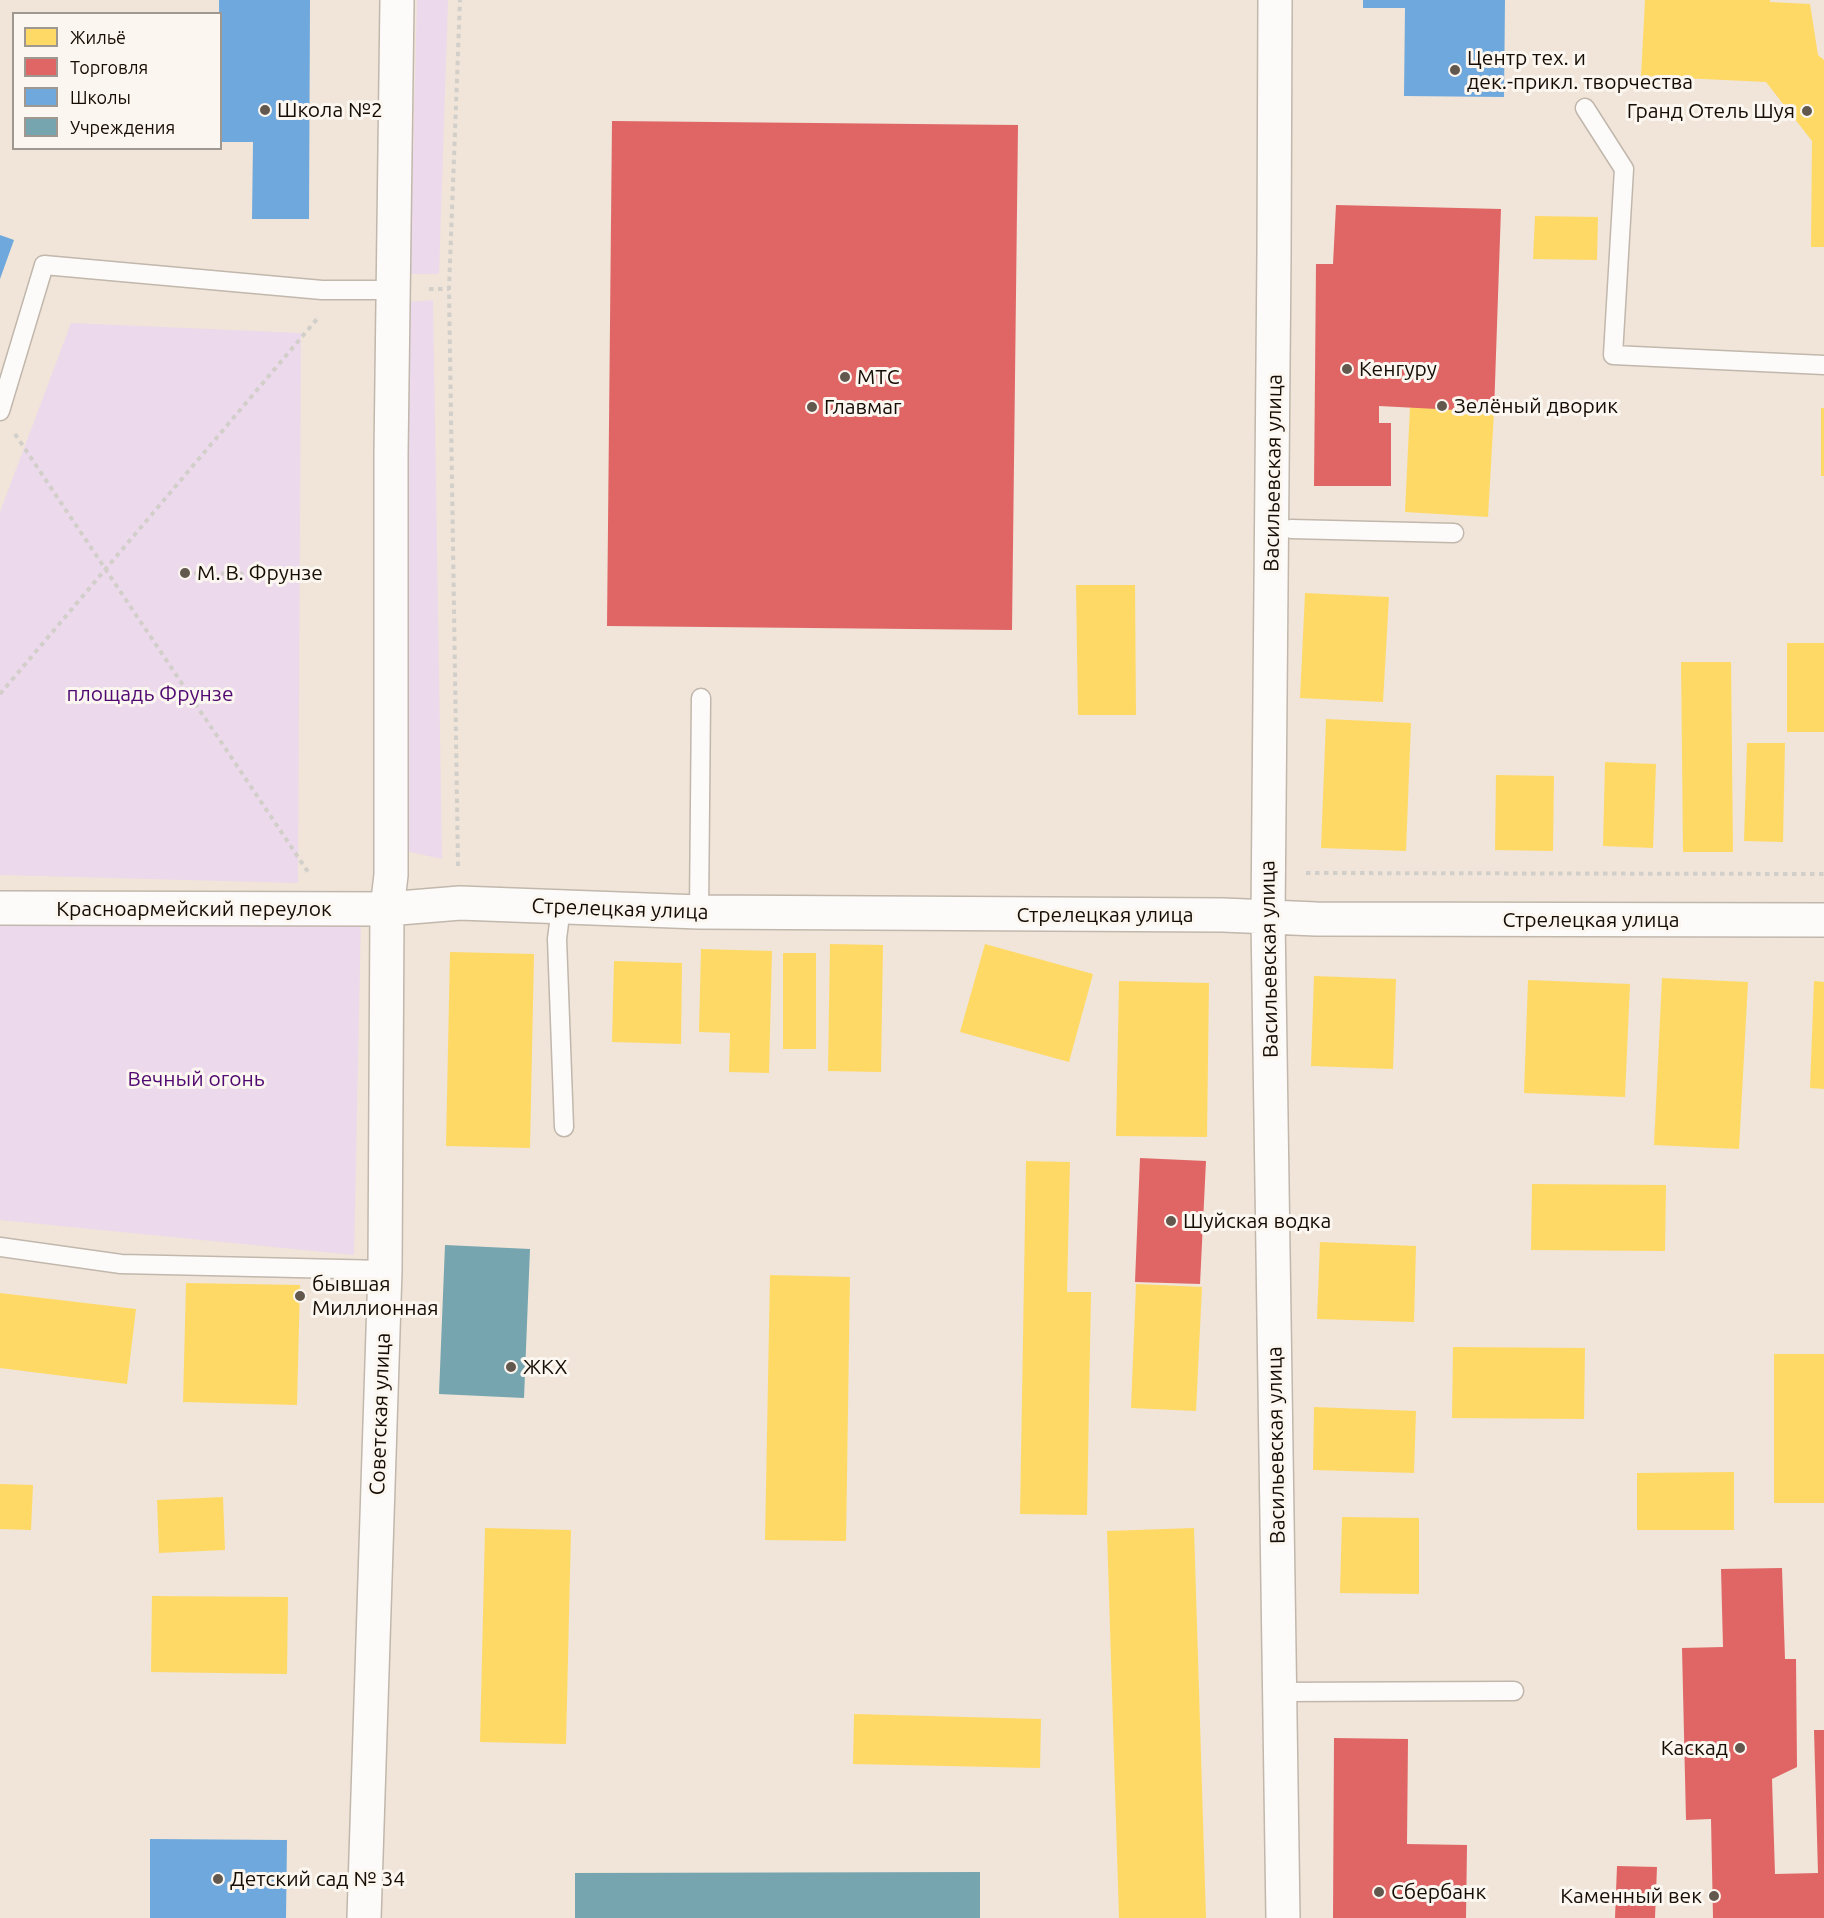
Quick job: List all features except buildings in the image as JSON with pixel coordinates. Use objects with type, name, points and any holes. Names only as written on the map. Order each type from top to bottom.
[{"type":"street","points":[[387,909],[391,875],[393,290],[397,0]]},
{"type":"street","name":"Васильевская улица","points":[[1275,0],[1274,372],[1268,918],[1283,1918]]},
{"type":"street","name":"Стрелецкая улица","points":[[387,909],[460,903],[699,912],[1223,915],[1268,918],[1824,920]]},
{"type":"street","name":"Красноармейский переулок","points":[[0,908],[387,909]]},
{"type":"street","name":"Советская улица","points":[[364,1918],[385,1270],[387,909]]},
{"type":"lane","points":[[1585,108],[1624,169],[1613,355],[1824,365]]},
{"type":"lane","points":[[0,411],[44,265],[322,291],[393,290]]},
{"type":"lane","points":[[1291,529],[1454,533]]},
{"type":"lane","points":[[699,912],[701,698]]},
{"type":"lane","points":[[561,907],[557,939],[564,1127]]},
{"type":"lane","points":[[0,1247],[121,1264],[385,1270]]},
{"type":"lane","points":[[1280,1692],[1515,1691]]},
{"type":"path","points":[[460,0],[449,289],[460,903]]},
{"type":"path","points":[[0,694],[322,313]]},
{"type":"path","points":[[13,431],[314,881]]},
{"type":"path","points":[[185,573],[319,575]]},
{"type":"green space","points":[[417,0],[448,0],[439,274],[410,274]]},
{"type":"green space","points":[[433,300],[442,859],[406,851],[408,302]]},
{"type":"green space","name":"площадь Фрунзе","points":[[71,323],[301,333],[298,883],[0,875],[0,512]]},
{"type":"green space","name":"Вечный огонь","points":[[361,917],[354,1255],[0,1220],[0,920]]},
{"type":"place","name":"Центр тех. и дек.-прикл. творчества","points":[[1455,70]]},
{"type":"place","name":"Школа №2","points":[[265,110]]},
{"type":"place","name":"Гранд Отель Шуя","points":[[1807,111]]},
{"type":"place","name":"Кенгуру","points":[[1347,369]]},
{"type":"place","name":"МТС","points":[[845,377]]},
{"type":"place","name":"Зелёный дворик","points":[[1442,406]]},
{"type":"place","name":"Главмаг","points":[[812,407]]},
{"type":"place","name":"М. В. Фрунзе","points":[[185,573]]},
{"type":"place","name":"Шуйская водка","points":[[1171,1221]]},
{"type":"place","name":"бывшая Миллионная","points":[[300,1296]]},
{"type":"place","name":"ЖКХ","points":[[511,1367]]},
{"type":"place","name":"Каскад","points":[[1740,1748]]},
{"type":"place","name":"Детский сад № 34","points":[[218,1879]]},
{"type":"place","name":"Сбербанк","points":[[1379,1892]]},
{"type":"place","name":"Каменный век","points":[[1714,1896]]}]
